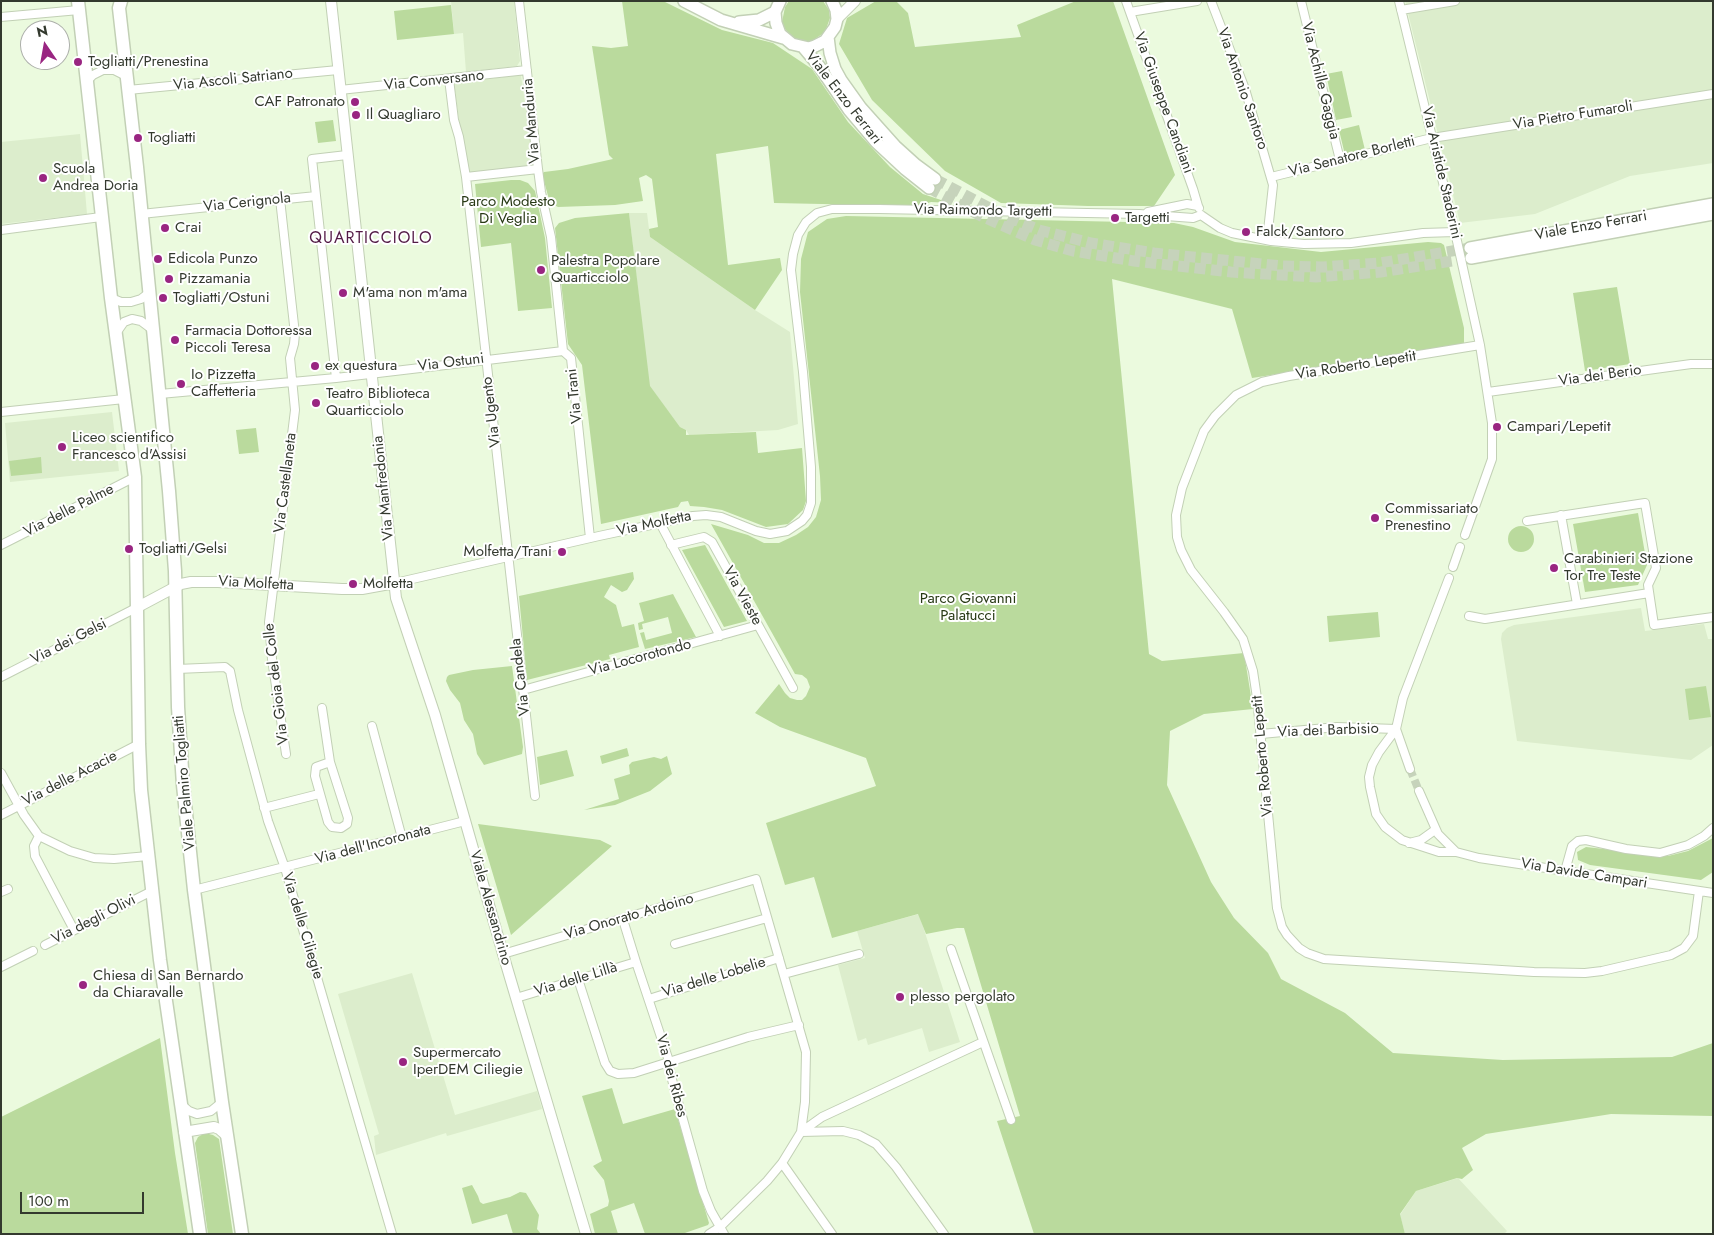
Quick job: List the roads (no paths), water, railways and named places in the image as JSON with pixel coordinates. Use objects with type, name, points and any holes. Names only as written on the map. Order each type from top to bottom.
[{"type":"main road","points":[[684,1],[725,21],[783,38],[803,48],[815,46],[828,37],[835,27],[837,19],[836,10],[832,1]]},
{"type":"main road","name":"Viale Palmiro Togliatti","points":[[121,3],[126,76],[160,394],[175,587],[183,785],[194,890],[222,1102],[242,1234]]},
{"type":"main road","points":[[78,5],[101,218],[135,477],[142,857],[200,1234]]},
{"type":"main road","points":[[725,21],[759,20],[778,7]]},
{"type":"main road","points":[[778,7],[778,30],[783,38]]},
{"type":"main road","name":"Viale Enzo Ferrari","points":[[803,48],[819,66],[849,110],[876,142],[900,165],[932,183],[916,165],[894,146],[861,108],[841,80],[833,63],[828,37]]},
{"type":"main road","name":"Viale Enzo Ferrari","points":[[1713,204],[1471,253],[1713,214]]},
{"type":"street","points":[[331,1],[338,70]]},
{"type":"street","name":"Via Manduria","points":[[466,178],[538,169],[519,1]]},
{"type":"street","points":[[837,19],[855,1]]},
{"type":"street","name":"Via Giuseppe Candiani","points":[[1126,1],[1194,189],[1198,206]]},
{"type":"street","points":[[1130,12],[1197,1]]},
{"type":"street","name":"Via Antonio Santoro","points":[[1211,1],[1246,89],[1273,185],[1267,240]]},
{"type":"street","name":"Via Achille Gaggia","points":[[1301,1],[1340,160]]},
{"type":"street","name":"Via Aristide Staderini","points":[[1399,1],[1455,232],[1480,345]]},
{"type":"street","points":[[1401,10],[1455,1]]},
{"type":"street","points":[[1,17],[78,5]]},
{"type":"street","points":[[86,82],[93,75],[104,70],[114,70],[126,76]]},
{"type":"street","name":"Via Manfredonia","points":[[338,70],[394,583]]},
{"type":"street","name":"Via Ascoli Satriano","points":[[128,90],[338,70]]},
{"type":"street","name":"Via Conversano","points":[[340,90],[527,70]]},
{"type":"street","name":"Via Ugento","points":[[449,79],[454,120],[460,137],[466,178],[507,558]]},
{"type":"street","name":"Via Pietro Fumaroli","points":[[1432,138],[1713,94]]},
{"type":"street","name":"Via Senatore Borletti","points":[[1271,177],[1432,138]]},
{"type":"street","points":[[336,378],[312,159],[347,154]]},
{"type":"street","name":"Via Trani","points":[[538,169],[551,237],[563,351],[571,358],[590,538]]},
{"type":"street","name":"Via Cerignola","points":[[142,214],[316,196]]},
{"type":"street","name":"Via Castellaneta","points":[[274,585],[295,410],[290,358],[295,334],[280,200]]},
{"type":"street","name":"Via Raimondo Targetti","points":[[1138,214],[1186,204],[1198,206]]},
{"type":"street","points":[[1198,206],[1202,216],[1228,232],[1267,240],[1304,244],[1355,243],[1423,233],[1455,232]]},
{"type":"street","points":[[1172,207],[1176,217]]},
{"type":"street","name":"Via Raimondo Targetti","points":[[828,210],[1138,214],[1193,218],[1202,216]]},
{"type":"street","name":"Via Molfetta","points":[[136,608],[184,583],[356,589],[394,583],[692,516],[712,515],[756,531],[774,534],[795,527],[807,515],[812,495],[811,450],[791,270],[794,246],[802,228],[814,215],[828,210]]},
{"type":"street","points":[[1,230],[101,218]]},
{"type":"street","points":[[111,298],[121,302],[131,302],[141,299],[149,293]]},
{"type":"street","points":[[116,334],[124,322],[132,319],[141,321],[153,330]]},
{"type":"street","points":[[1465,535],[1492,459],[1492,423],[1480,345]]},
{"type":"street","name":"Via Roberto Lepetit","points":[[1480,345],[1389,361],[1334,368],[1262,382],[1236,395],[1215,416],[1204,431],[1182,488],[1176,515],[1177,537],[1181,550],[1190,570],[1243,639],[1253,671],[1279,918],[1282,927],[1293,942],[1307,953],[1315,957],[1333,960],[1534,972],[1585,973],[1672,955],[1684,948],[1693,936],[1699,891]]},
{"type":"street","name":"Via Ostuni","points":[[160,394],[336,378],[563,351]]},
{"type":"street","name":"Via dei Berio","points":[[1488,392],[1691,364],[1713,364]]},
{"type":"street","points":[[1,412],[124,398]]},
{"type":"street","name":"Via delle Palme","points":[[1,545],[135,477]]},
{"type":"street","points":[[1527,521],[1645,503],[1656,568],[1648,585],[1654,625],[1713,617]]},
{"type":"street","points":[[1561,515],[1577,604]]},
{"type":"street","points":[[660,523],[720,636]]},
{"type":"street","name":"Via Vieste","points":[[671,545],[699,538],[710,540],[793,688]]},
{"type":"street","points":[[1453,567],[1460,547]]},
{"type":"street","name":"Via Candela","points":[[507,558],[535,796]]},
{"type":"street","name":"Via Davide Campari","points":[[1449,578],[1403,698],[1396,729],[1372,765],[1370,787],[1376,814],[1385,826],[1402,840],[1439,852],[1456,852],[1479,858],[1713,893]]},
{"type":"street","name":"Viale Alessandrino","points":[[394,583],[397,605],[430,698],[586,1234]]},
{"type":"street","name":"Via Gioia del Colle","points":[[274,585],[269,628],[286,754]]},
{"type":"street","points":[[1469,616],[1485,619],[1649,593]]},
{"type":"street","name":"Via dei Gelsi","points":[[1,677],[136,608]]},
{"type":"street","name":"Via Locorotondo","points":[[523,690],[758,626]]},
{"type":"street","name":"Via delle Ciliegie","points":[[177,669],[225,667],[230,670],[238,710],[264,808],[285,868],[392,1234]]},
{"type":"street","points":[[322,708],[330,762],[348,815],[346,826],[339,828],[331,825],[319,794],[314,771],[318,766],[330,762]]},
{"type":"street","points":[[372,726],[402,838]]},
{"type":"street","name":"Via dei Barbisio","points":[[1261,734],[1337,728],[1396,729]]},
{"type":"street","points":[[1396,729],[1410,769]]},
{"type":"street","name":"Via delle Acacie","points":[[1,815],[139,744]]},
{"type":"street","points":[[1,773],[24,816],[39,836],[63,848],[86,856],[109,859],[142,857]]},
{"type":"street","points":[[1419,791],[1438,834],[1456,852]]},
{"type":"street","points":[[264,808],[319,794]]},
{"type":"street","name":"Via dell'Incoronata","points":[[194,890],[466,821]]},
{"type":"street","points":[[1565,870],[1572,846],[1578,841],[1586,840],[1647,853],[1660,853],[1688,844],[1704,836],[1713,828]]},
{"type":"street","points":[[1409,843],[1421,840],[1436,830]]},
{"type":"street","points":[[39,836],[34,846],[35,856],[74,930]]},
{"type":"street","name":"Via Onorato Ardoino","points":[[503,954],[756,879],[767,918]]},
{"type":"street","name":"Via degli Olivi","points":[[45,945],[147,893]]},
{"type":"street","points":[[675,944],[767,918],[799,1025],[806,1061],[805,1102],[801,1132]]},
{"type":"street","name":"Via dei Ribes","points":[[624,923],[669,1061],[669,1068],[701,1185],[711,1211],[722,1231]]},
{"type":"street","points":[[951,949],[1011,1120]]},
{"type":"street","points":[[1,967],[33,951]]},
{"type":"street","points":[[784,974],[859,954]]},
{"type":"street","name":"Via delle Lobelie","points":[[649,999],[779,958]]},
{"type":"street","name":"Via delle Lillà","points":[[516,998],[636,962]]},
{"type":"street","points":[[578,979],[604,1061],[610,1071],[621,1075],[631,1074],[748,1036],[799,1025]]},
{"type":"street","points":[[708,1234],[722,1231],[782,1163],[801,1132],[820,1118],[983,1042]]},
{"type":"street","points":[[180,1103],[189,1111],[197,1114],[211,1111],[222,1102]]},
{"type":"street","points":[[184,1132],[214,1127],[227,1136]]},
{"type":"street","points":[[801,1132],[846,1131],[876,1144],[896,1167],[944,1234]]},
{"type":"street","points":[[782,1163],[832,1234]]},
{"type":"tunnel","points":[[935,179],[997,212],[1039,230],[1091,243],[1154,253],[1282,266],[1322,267],[1380,263],[1470,248]]},
{"type":"tunnel","points":[[929,188],[981,216],[1035,240],[1073,251],[1134,261],[1231,272],[1316,277],[1381,272],[1471,258]]},
{"type":"tunnel","points":[[1410,769],[1419,791]]},
{"type":"place","name":"Togliatti/Prenestina","points":[[78,62]]},
{"type":"place","name":"CAF Patronato","points":[[355,102]]},
{"type":"place","name":"Il Quagliaro","points":[[356,115]]},
{"type":"place","name":"Togliatti","points":[[138,138]]},
{"type":"place","name":"Scuola Andrea Doria","points":[[43,178]]},
{"type":"place","name":"Targetti","points":[[1115,218]]},
{"type":"place","name":"Crai","points":[[165,228]]},
{"type":"place","name":"Falck/Santoro","points":[[1246,232]]},
{"type":"place","name":"Edicola Punzo","points":[[158,259]]},
{"type":"place","name":"Palestra Popolare Quarticciolo","points":[[541,270]]},
{"type":"place","name":"Pizzamania","points":[[169,279]]},
{"type":"place","name":"M'ama non m'ama","points":[[343,293]]},
{"type":"place","name":"Togliatti/Ostuni","points":[[163,298]]},
{"type":"place","name":"Farmacia Dottoressa Piccoli Teresa","points":[[175,340]]},
{"type":"place","name":"ex questura","points":[[315,366]]},
{"type":"place","name":"Io Pizzetta Caffetteria","points":[[181,384]]},
{"type":"place","name":"Teatro Biblioteca Quarticciolo","points":[[316,403]]},
{"type":"place","name":"Campari/Lepetit","points":[[1497,427]]},
{"type":"place","name":"Liceo scientifico Francesco d'Assisi","points":[[62,447]]},
{"type":"place","name":"Commissariato Prenestino","points":[[1375,518]]},
{"type":"place","name":"Togliatti/Gelsi","points":[[129,549]]},
{"type":"place","name":"Molfetta/Trani","points":[[562,552]]},
{"type":"place","name":"Carabinieri Stazione Tor Tre Teste","points":[[1554,568]]},
{"type":"place","name":"Molfetta","points":[[353,584]]},
{"type":"place","name":"Chiesa di San Bernardo da Chiaravalle","points":[[83,985]]},
{"type":"place","name":"plesso pergolato","points":[[900,997]]},
{"type":"place","name":"Supermercato IperDEM Ciliegie","points":[[403,1062]]},
{"type":"district","name":"QUARTICCIOLO","points":[[371,239]]},
{"type":"park label","name":"Parco Modesto Di Veglia","points":[[508,210]]},
{"type":"park label","name":"Parco Giovanni Palatucci","points":[[968,608]]}]
